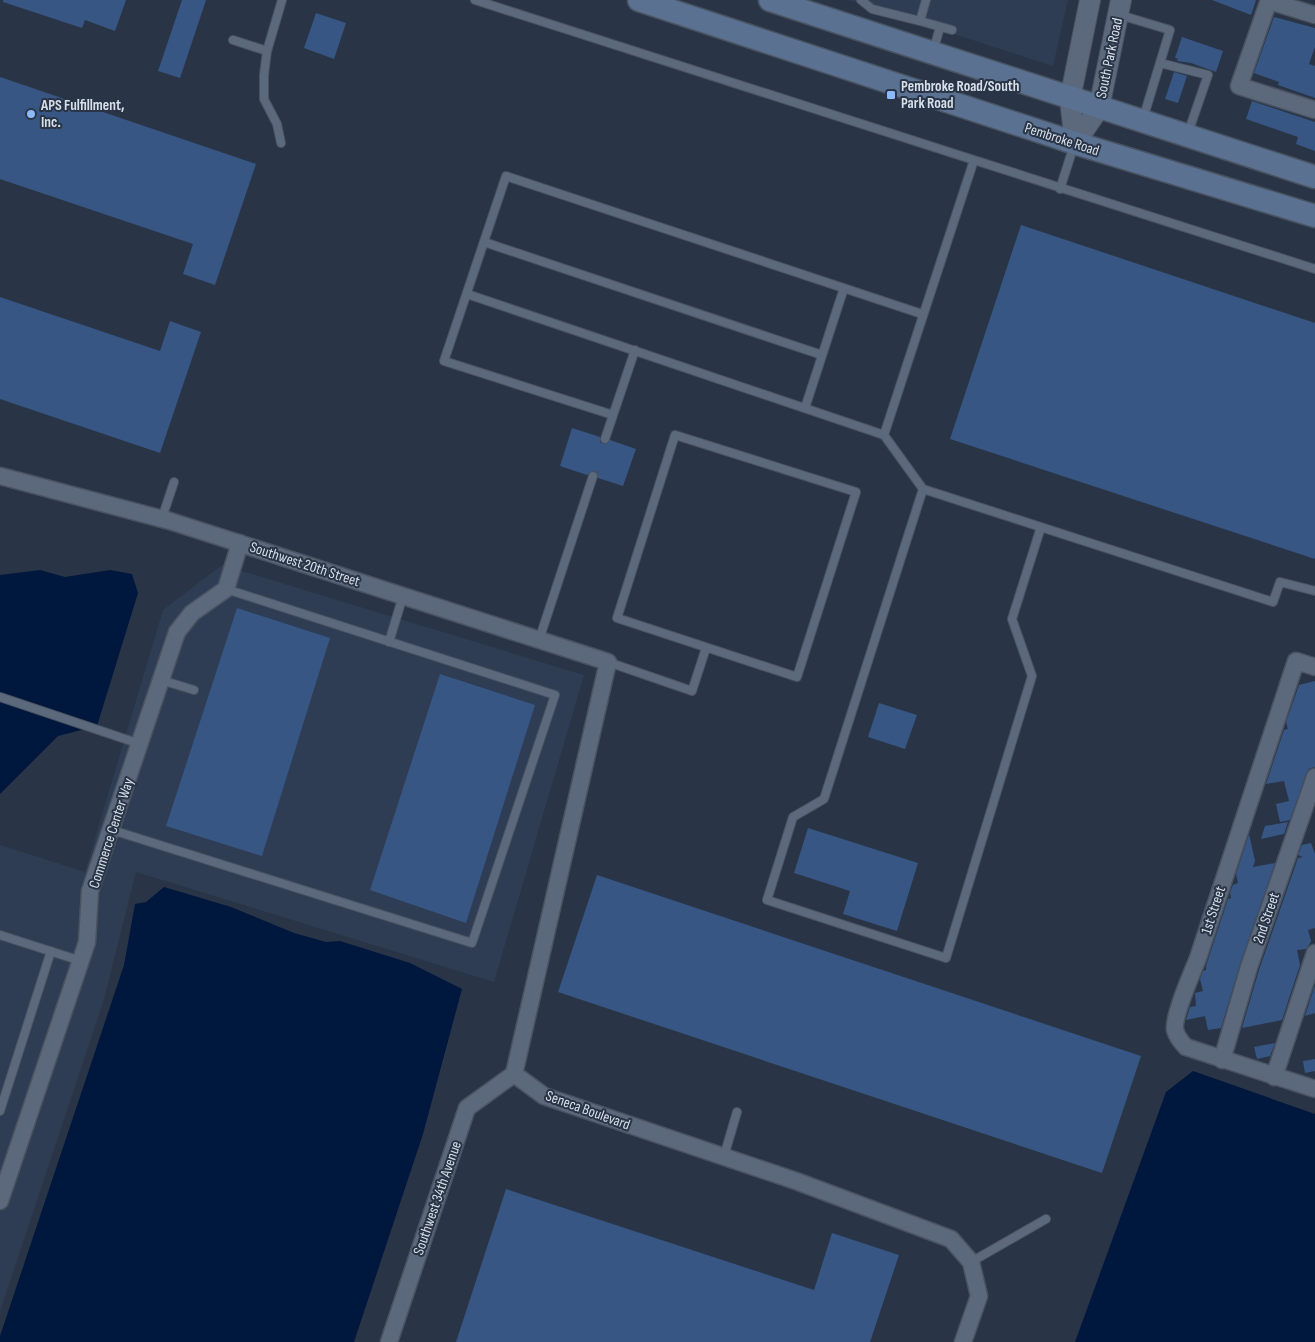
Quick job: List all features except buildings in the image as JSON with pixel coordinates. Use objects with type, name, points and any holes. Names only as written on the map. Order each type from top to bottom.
[{"type":"main road","name":"Pembroke Road","points":[[639,0],[1074,143],[1315,216]]},
{"type":"main road","points":[[781,2],[1099,108],[1315,177]]},
{"type":"street","name":"South Park Road","points":[[1074,143],[1070,98],[1090,0]]},
{"type":"street","points":[[1269,0],[1239,86],[1315,110]]},
{"type":"street","points":[[1275,0],[1279,4],[1315,15]]},
{"type":"street","name":"South Park Road","points":[[1074,143],[1099,108],[1120,7]]},
{"type":"street","name":"Southwest 20th Street","points":[[0,476],[162,518],[608,662]]},
{"type":"street","points":[[226,589],[240,543]]},
{"type":"street","name":"Commerce Center Way","points":[[0,1201],[4,1178],[87,942],[90,891],[177,632],[192,614],[226,589]]},
{"type":"street","name":"1st Street","points":[[1315,667],[1296,661],[1201,949],[1184,994],[1175,1028],[1180,1040],[1186,1047],[1315,1089]]},
{"type":"street","points":[[514,1074],[608,662]]},
{"type":"street","name":"2nd Street","points":[[1222,1060],[1249,967],[1315,777]]},
{"type":"street","points":[[1274,1076],[1315,954]]},
{"type":"street","name":"Seneca Boulevard","points":[[514,1074],[544,1096],[724,1156],[951,1239],[971,1262]]},
{"type":"street","name":"Southwest 34th Avenue","points":[[389,1342],[467,1108],[514,1074]]},
{"type":"street","points":[[963,1342],[979,1296],[971,1262]]},
{"type":"lane","points":[[281,143],[277,124],[264,99],[267,50],[282,0]]},
{"type":"lane","points":[[475,0],[1060,189],[1315,269]]},
{"type":"lane","points":[[861,0],[872,9],[952,30]]},
{"type":"lane","points":[[920,21],[926,0]]},
{"type":"lane","points":[[1120,7],[1170,30],[1142,122]]},
{"type":"lane","points":[[933,53],[940,27]]},
{"type":"lane","points":[[232,40],[267,50]]},
{"type":"lane","points":[[1160,63],[1208,75],[1187,136]]},
{"type":"lane","points":[[1060,189],[1074,143]]},
{"type":"lane","points":[[884,435],[922,314],[974,160]]},
{"type":"lane","points":[[613,415],[444,361],[506,176],[922,314]]},
{"type":"lane","points":[[484,242],[822,355]]},
{"type":"lane","points":[[805,408],[844,288]]},
{"type":"lane","points":[[467,294],[884,435],[923,489],[1273,602],[1280,582],[1315,591]]},
{"type":"lane","points":[[605,439],[634,350]]},
{"type":"lane","points":[[675,434],[856,492],[797,677],[706,648],[617,618],[675,434]]},
{"type":"lane","points":[[539,640],[593,476]]},
{"type":"lane","points":[[162,518],[174,482]]},
{"type":"lane","points":[[923,489],[824,799],[793,817],[767,900],[946,958],[1032,676],[1012,619],[1041,527]]},
{"type":"lane","points":[[112,830],[472,944],[555,695],[226,589]]},
{"type":"lane","points":[[389,642],[403,596]]},
{"type":"lane","points":[[608,662],[692,691],[706,648]]},
{"type":"lane","points":[[161,680],[194,690]]},
{"type":"lane","points":[[0,697],[140,744]]},
{"type":"lane","points":[[0,935],[80,961]]},
{"type":"lane","points":[[0,1111],[51,951]]},
{"type":"lane","points":[[724,1156],[737,1112]]},
{"type":"lane","points":[[971,1262],[1046,1219]]},
{"type":"shaded area","points":[[849,0],[1068,0],[1053,66]]},
{"type":"shaded area","points":[[222,565],[584,675],[494,982],[136,872],[104,999],[0,1311],[0,845],[85,872],[163,610]]},
{"type":"water","points":[[40,570],[65,577],[110,570],[132,574],[138,593],[97,726],[58,736],[0,794],[0,575]]},
{"type":"water","points":[[164,887],[231,907],[294,933],[326,942],[340,941],[410,963],[462,989],[423,1134],[354,1342],[0,1342],[0,1336],[124,965],[135,904],[146,902]]},
{"type":"water","points":[[1193,1071],[1315,1114],[1315,1342],[1075,1342],[1166,1092]]},
{"type":"place","name":"Pembroke Road/South Park Road","points":[[891,95]]},
{"type":"place","name":"APS Fulfillment, Inc.","points":[[31,114]]}]
